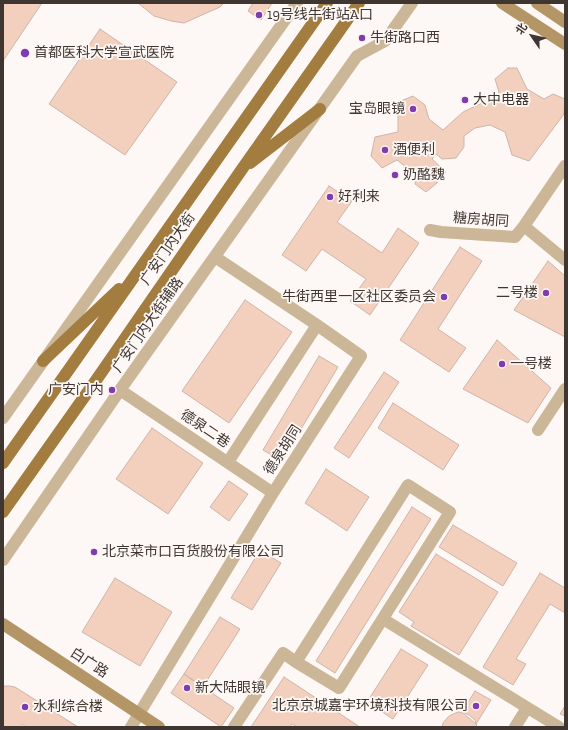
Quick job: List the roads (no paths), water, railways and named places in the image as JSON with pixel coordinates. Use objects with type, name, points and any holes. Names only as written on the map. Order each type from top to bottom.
[{"type":"main road","name":"广安门内大街","points":[[3,463],[327,3]]},
{"type":"main road","name":"广安门内大街","points":[[3,512],[240,172],[360,3]]},
{"type":"main road","points":[[502,3],[565,44]]},
{"type":"main road","points":[[537,3],[565,22]]},
{"type":"main road","points":[[240,172],[320,109]]},
{"type":"main road","points":[[43,361],[138,270]]},
{"type":"main road","name":"白广路","points":[[3,624],[159,727]]},
{"type":"street","points":[[3,418],[297,3]]},
{"type":"street","points":[[320,109],[357,56],[385,41],[412,3]]},
{"type":"street","name":"广安门内大街辅路","points":[[3,560],[120,390],[320,109]]},
{"type":"street","name":"糖房胡同","points":[[430,230],[515,237],[565,166]]},
{"type":"street","points":[[524,226],[565,260]]},
{"type":"street","name":"德泉胡同","points":[[131,727],[273,493],[361,356],[215,257]]},
{"type":"street","points":[[228,462],[317,325]]},
{"type":"street","points":[[538,430],[565,389]]},
{"type":"street","name":"德泉二巷","points":[[120,390],[273,493]]},
{"type":"street","points":[[234,727],[283,653],[296,662],[339,688],[450,512],[408,485],[296,662]]},
{"type":"street","points":[[383,619],[558,727]]},
{"type":"street","points":[[515,727],[528,708]]},
{"type":"place","name":"19号线牛街站A口","points":[[259,15]]},
{"type":"place","name":"牛街路口西","points":[[362,38]]},
{"type":"place","name":"首都医科大学宣武医院","points":[[25,53]]},
{"type":"place","name":"大中电器","points":[[465,100]]},
{"type":"place","name":"宝岛眼镜","points":[[413,109]]},
{"type":"place","name":"酒便利","points":[[385,150]]},
{"type":"place","name":"奶酪魏","points":[[395,175]]},
{"type":"place","name":"好利来","points":[[330,197]]},
{"type":"place","name":"二号楼","points":[[546,293]]},
{"type":"place","name":"牛街西里一区社区委员会","points":[[444,297]]},
{"type":"place","name":"一号楼","points":[[502,364]]},
{"type":"place","name":"广安门内","points":[[112,390]]},
{"type":"place","name":"北京菜市口百货股份有限公司","points":[[94,552]]},
{"type":"place","name":"新大陆眼镜","points":[[187,688]]},
{"type":"place","name":"北京京城嘉宇环境科技有限公司","points":[[476,706]]},
{"type":"place","name":"水利综合楼","points":[[25,707]]}]
